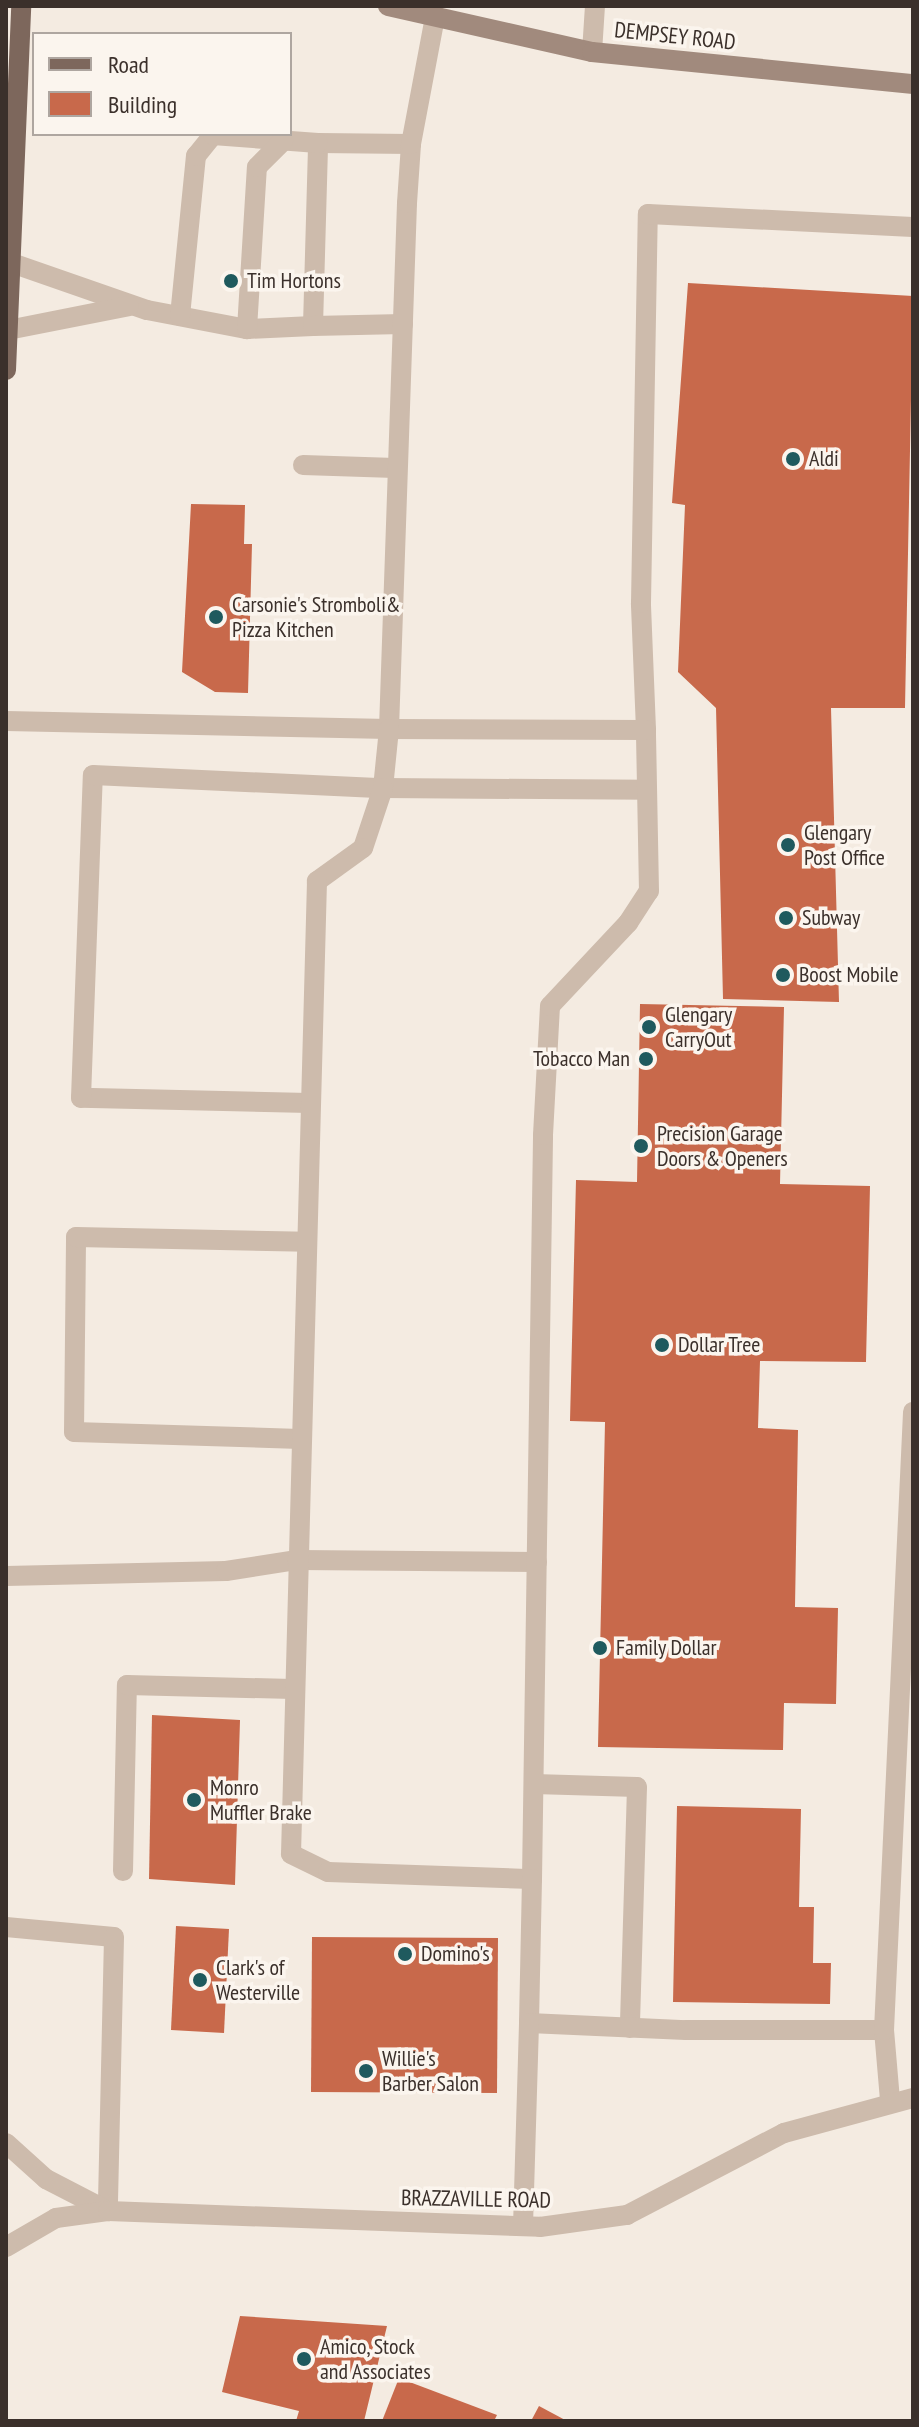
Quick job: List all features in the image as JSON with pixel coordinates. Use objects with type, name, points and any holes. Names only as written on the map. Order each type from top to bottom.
[{"type":"main road","points":[[6,370],[8,261],[21,6]]},
{"type":"main road","name":"DEMPSEY ROAD","points":[[388,6],[592,52],[913,84]]},
{"type":"street","points":[[592,52],[595,6]]},
{"type":"street","points":[[435,17],[411,144],[395,468],[389,729],[383,788],[363,848],[317,881],[293,1689],[291,1854],[328,1872],[532,1879]]},
{"type":"street","points":[[180,316],[196,156],[212,136]]},
{"type":"street","points":[[225,136],[318,143],[411,144]]},
{"type":"street","points":[[247,329],[257,167],[283,141]]},
{"type":"street","points":[[313,326],[318,143]]},
{"type":"street","points":[[523,2226],[534,1784],[542,1150],[550,1006],[628,923],[649,891],[641,603],[648,214],[913,227]]},
{"type":"street","points":[[8,261],[130,306],[247,329],[403,324]]},
{"type":"street","points":[[8,330],[130,306]]},
{"type":"street","points":[[303,465],[395,468]]},
{"type":"street","points":[[6,721],[389,729],[646,730]]},
{"type":"street","points":[[309,1103],[81,1098],[93,775],[383,788],[647,790]]},
{"type":"street","points":[[300,1439],[74,1432],[76,1237],[306,1242]]},
{"type":"street","points":[[890,2100],[884,2030],[913,1412]]},
{"type":"street","points":[[6,1576],[226,1571],[297,1560],[537,1562]]},
{"type":"street","points":[[123,1871],[127,1685],[293,1689]]},
{"type":"street","points":[[534,1784],[637,1787],[630,2028]]},
{"type":"street","points":[[6,1927],[114,1937],[108,2211]]},
{"type":"street","points":[[529,2023],[630,2028],[884,2030]]},
{"type":"street","name":"BRAZZAVILLE ROAD","points":[[6,2247],[56,2218],[108,2211],[523,2226],[627,2215],[784,2133],[890,2100],[913,2098]]},
{"type":"street","name":"BRAZZAVILLE ROAD","points":[[6,2143],[46,2179],[108,2211]]},
{"type":"building","name":"Aldi","points":[[688,283],[913,296],[905,708],[831,708],[839,1002],[723,999],[716,708],[678,672],[685,505],[672,503]]},
{"type":"building","name":"Carsonie's Stromboli& Pizza Kitchen","points":[[191,504],[245,505],[244,544],[252,544],[248,693],[215,692],[182,672]]},
{"type":"building","points":[[640,1004],[784,1007],[780,1184],[870,1186],[866,1362],[760,1361],[758,1428],[798,1430],[795,1607],[838,1608],[836,1704],[784,1703],[783,1750],[598,1747],[605,1422],[570,1421],[576,1180],[637,1182]]},
{"type":"building","name":"Monro Muffler Brake","points":[[152,1715],[240,1720],[235,1885],[149,1879]]},
{"type":"building","points":[[677,1806],[801,1809],[799,1907],[814,1907],[813,1963],[831,1963],[830,2004],[673,2002]]},
{"type":"building","name":"Clark's of Westerville","points":[[176,1926],[229,1929],[224,2033],[171,2030]]},
{"type":"building","points":[[312,1937],[498,1938],[497,2093],[311,2092]]},
{"type":"building","name":"Amico, Stock and Associates","points":[[240,2316],[387,2326],[364,2421],[296,2421],[299,2411],[222,2392]]},
{"type":"building","points":[[399,2378],[497,2415],[494,2421],[382,2421]]},
{"type":"building","points":[[539,2406],[567,2421],[531,2421]]},
{"type":"place","name":"Tim Hortons","points":[[231,281]]},
{"type":"place","name":"Aldi","points":[[793,459]]},
{"type":"place","name":"Carsonie's Stromboli& Pizza Kitchen","points":[[216,617]]},
{"type":"place","name":"Glengary Post Office","points":[[788,845]]},
{"type":"place","name":"Subway","points":[[786,918]]},
{"type":"place","name":"Boost Mobile","points":[[783,975]]},
{"type":"place","name":"Glengary CarryOut","points":[[649,1027]]},
{"type":"place","name":"Tobacco Man","points":[[646,1059]]},
{"type":"place","name":"Precision Garage Doors & Openers","points":[[641,1146]]},
{"type":"place","name":"Dollar Tree","points":[[662,1345]]},
{"type":"place","name":"Family Dollar","points":[[600,1648]]},
{"type":"place","name":"Monro Muffler Brake","points":[[194,1800]]},
{"type":"place","name":"Domino's","points":[[405,1954]]},
{"type":"place","name":"Clark's of Westerville","points":[[200,1980]]},
{"type":"place","name":"Willie's Barber Salon","points":[[366,2071]]},
{"type":"place","name":"Amico, Stock and Associates","points":[[304,2359]]}]
